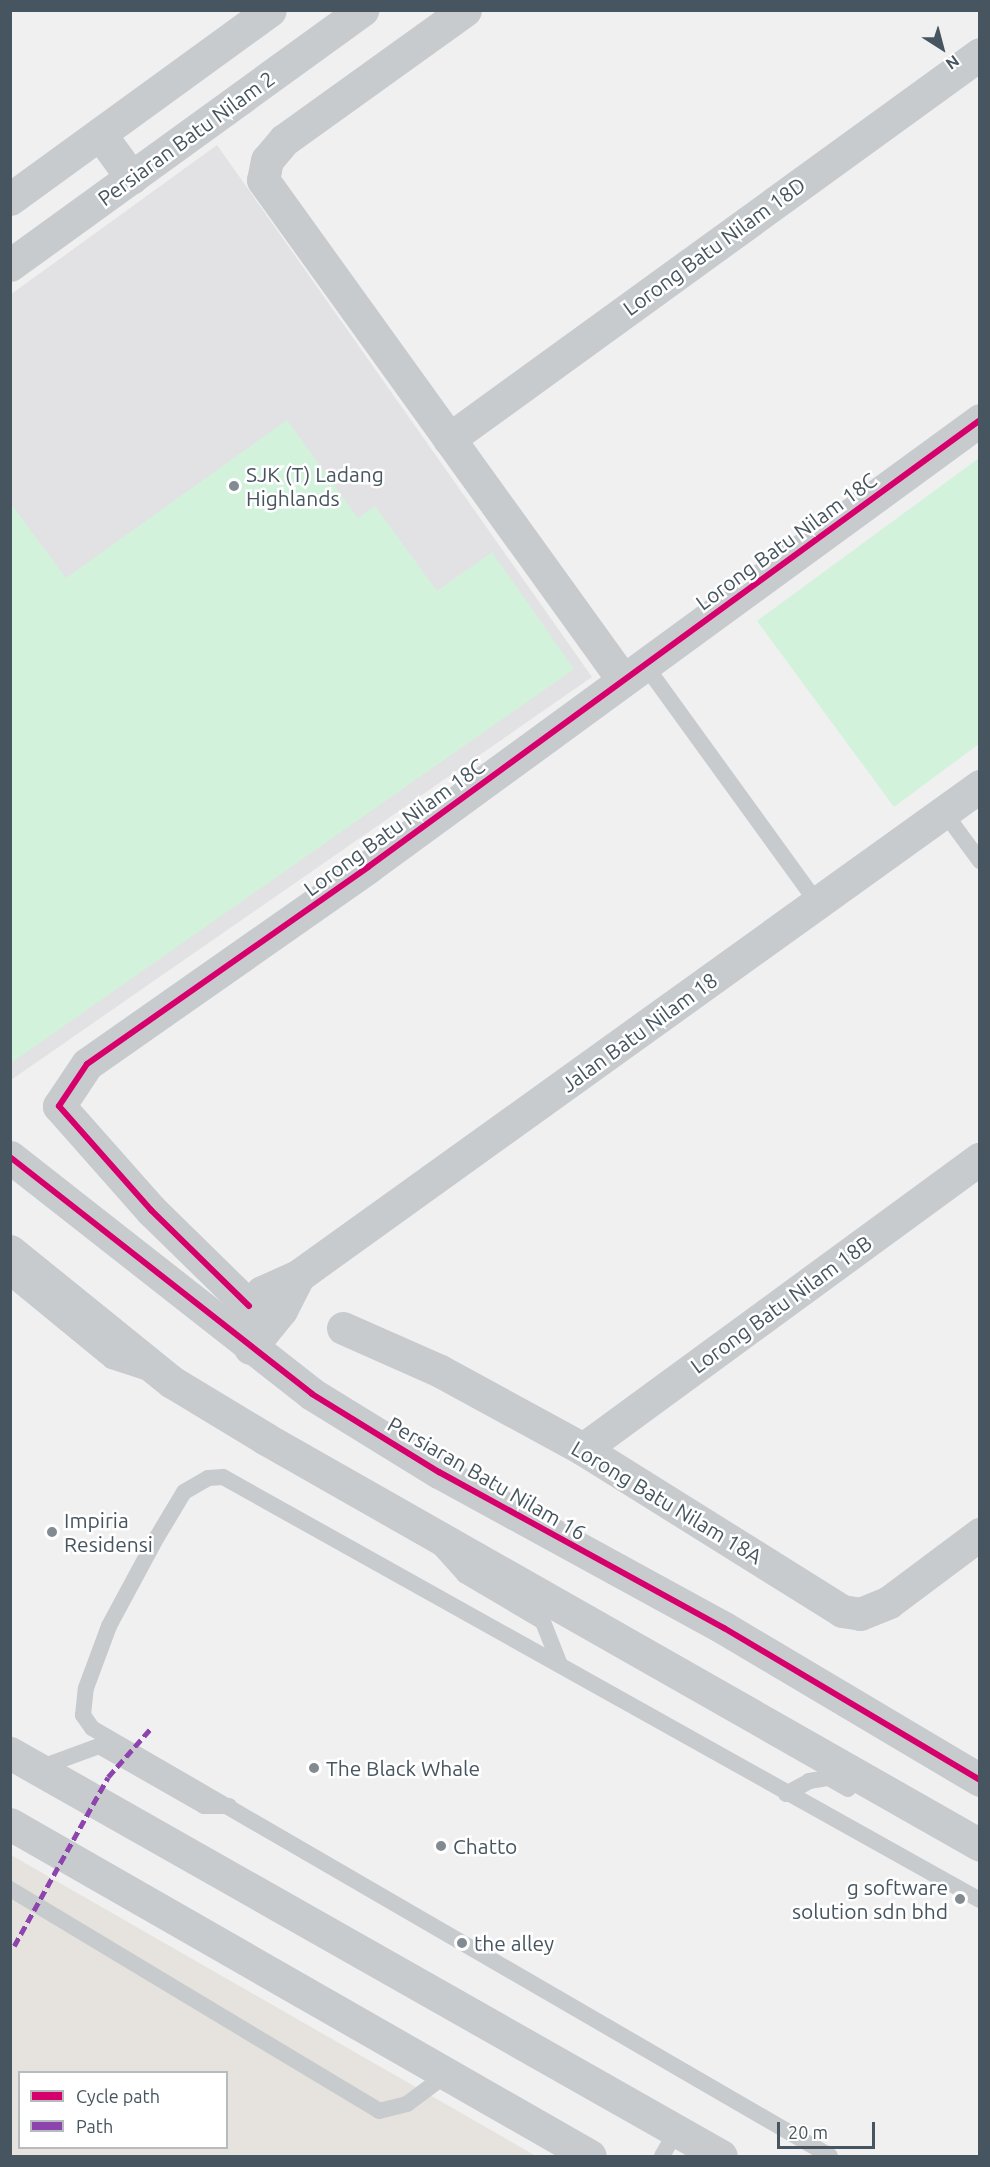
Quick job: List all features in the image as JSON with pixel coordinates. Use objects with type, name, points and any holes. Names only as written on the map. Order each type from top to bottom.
[{"type":"street","points":[[10,199],[270,10]]},
{"type":"street","name":"Persiaran Batu Nilam 2","points":[[10,265],[362,10]]},
{"type":"street","points":[[465,10],[284,140],[267,160],[263,180],[449,439],[634,673]]},
{"type":"street","name":"Lorong Batu Nilam 18D","points":[[449,439],[980,54]]},
{"type":"street","points":[[100,134],[132,178]]},
{"type":"street","name":"Lorong Batu Nilam 18C","points":[[249,1306],[151,1210],[59,1106],[87,1064],[634,673],[980,420]]},
{"type":"street","name":"Jalan Batu Nilam 18","points":[[238,1339],[249,1306],[262,1292],[298,1276],[980,786]]},
{"type":"street","name":"Persiaran Batu Nilam 16","points":[[10,1157],[238,1339],[312,1394],[439,1472],[724,1628],[980,1780]]},
{"type":"street","name":"Lorong Batu Nilam 18B","points":[[583,1449],[980,1158]]},
{"type":"street","points":[[10,1251],[172,1382],[980,1845]]},
{"type":"street","name":"Jalan Batu Nilam 18","points":[[238,1339],[280,1310],[298,1276]]},
{"type":"street","name":"Lorong Batu Nilam 18A","points":[[343,1328],[440,1371],[583,1449],[842,1611],[860,1614],[889,1602],[980,1534]]},
{"type":"street","points":[[10,1753],[39,1768],[670,2144],[717,2156]]},
{"type":"street","points":[[10,1824],[590,2157]]},
{"type":"lane","points":[[634,673],[817,903]]},
{"type":"lane","points":[[944,812],[980,861]]},
{"type":"lane","points":[[10,1278],[111,1360],[172,1382]]},
{"type":"lane","points":[[830,2157],[230,1806],[92,1728],[81,1704],[109,1626],[157,1537],[184,1492],[208,1478],[223,1477],[786,1794],[980,1900]]},
{"type":"lane","points":[[422,1526],[464,1575],[543,1622],[560,1665]]},
{"type":"lane","points":[[39,1768],[99,1746],[204,1806],[230,1806]]},
{"type":"lane","points":[[786,1794],[808,1781],[829,1778],[904,1821],[933,1818]]},
{"type":"lane","points":[[10,1889],[379,2111],[407,2104],[447,2074]]},
{"type":"shaded area","name":"SJK (T) Ladang Highlands","points":[[217,145],[592,677],[11,1080],[10,295]]},
{"type":"shaded area","points":[[11,1855],[536,2156],[11,2156]]},
{"type":"green space","name":"SJK (T) Ladang Highlands","points":[[287,420],[358,518],[375,506],[437,591],[492,552],[574,669],[11,1063],[11,504],[66,578]]},
{"type":"green space","points":[[979,458],[979,744],[894,807],[757,621]]},
{"type":"marked path","points":[[14,1946],[108,1777],[151,1728]]},
{"type":"cycle path","points":[[249,1306],[151,1210],[59,1106],[87,1064],[368,867],[980,420]]},
{"type":"cycle path","points":[[10,1157],[312,1394],[439,1472],[724,1628],[980,1780]]},
{"type":"place","name":"SJK (T) Ladang Highlands","points":[[234,486]]},
{"type":"place","name":"Impiria Residensi","points":[[52,1532]]},
{"type":"place","name":"The Black Whale","points":[[314,1768]]},
{"type":"place","name":"Chatto","points":[[441,1846]]},
{"type":"place","name":"g software solution sdn bhd","points":[[960,1899]]},
{"type":"place","name":"the alley","points":[[462,1943]]}]
